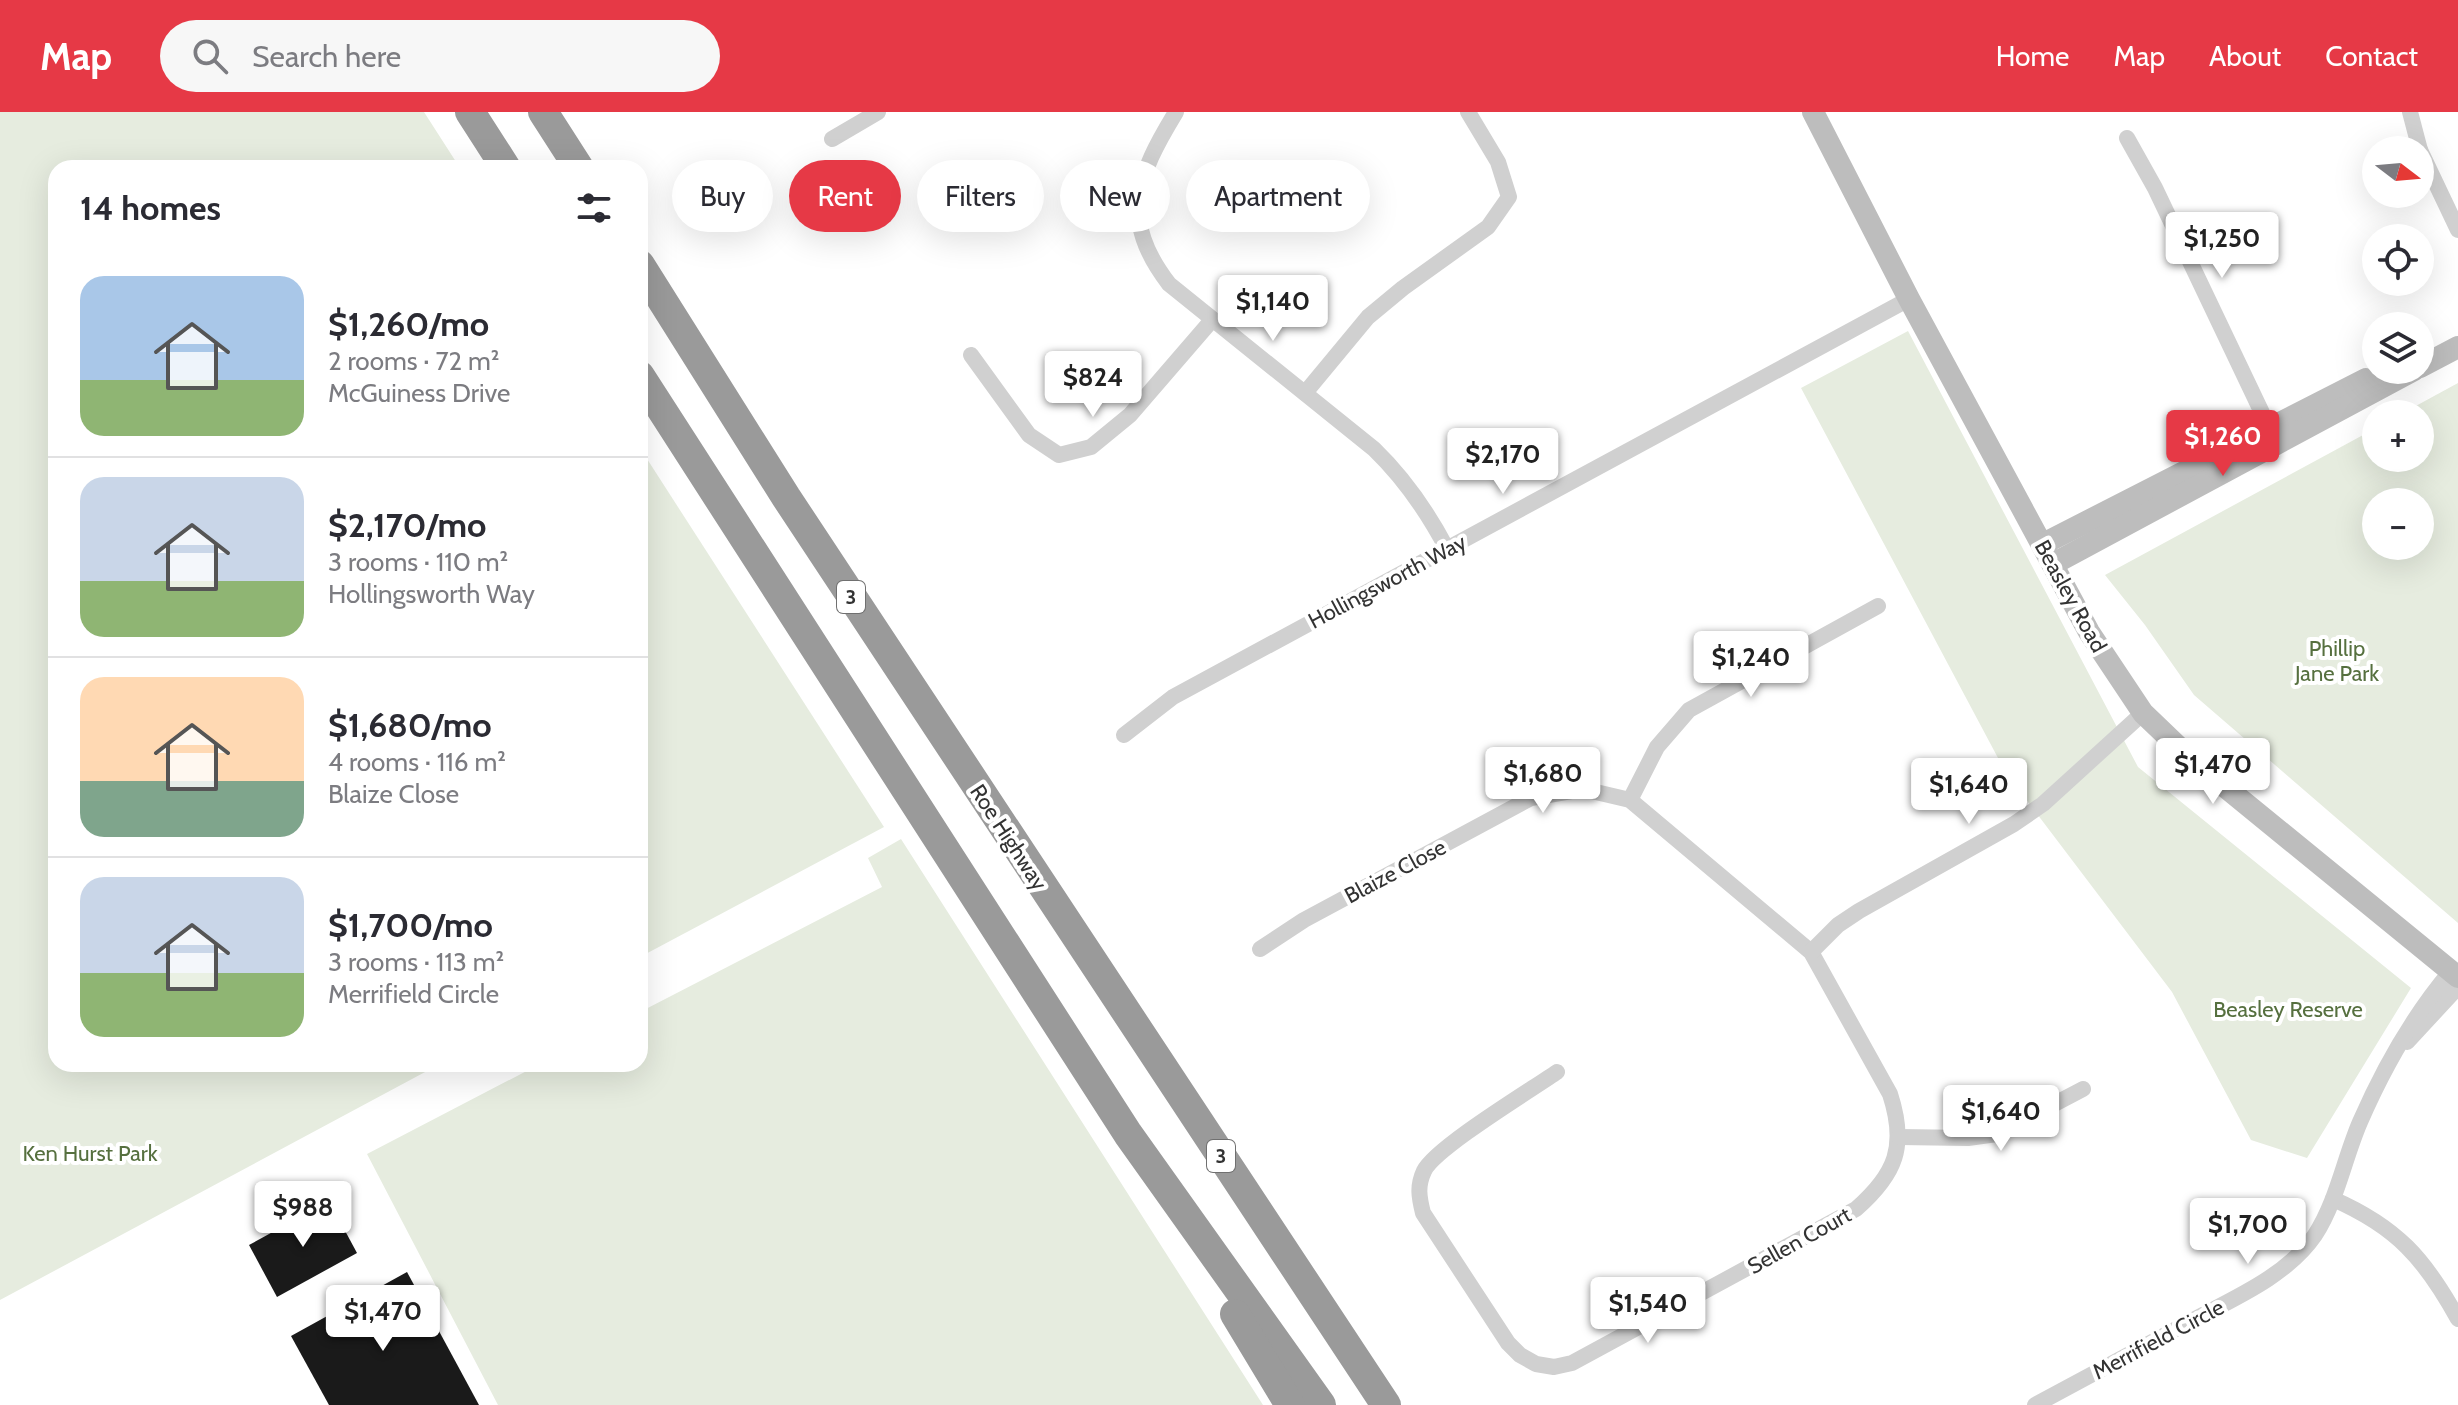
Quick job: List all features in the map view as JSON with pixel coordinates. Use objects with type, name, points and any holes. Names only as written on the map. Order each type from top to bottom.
[{"type":"highway","points":[[470,112],[501,160]]},
{"type":"highway","points":[[543,112],[574,160]]},
{"type":"highway","name":"Roe Highway","points":[[648,278],[786,497],[1383,1399]]},
{"type":"highway","points":[[648,388],[1128,1134],[1290,1405]]},
{"type":"highway","points":[[1128,1134],[1321,1405]]},
{"type":"main road","name":"Beasley Road","points":[[1813,112],[1909,299],[2089,632],[2143,713],[2191,759],[2456,978]]},
{"type":"main road","points":[[2434,344],[2458,331]]},
{"type":"main road","points":[[2434,360],[2458,347]]},
{"type":"main road","points":[[2048,554],[2273,435],[2362,382]]},
{"type":"main road","points":[[2273,435],[2384,384]]},
{"type":"street","points":[[832,139],[878,112]]},
{"type":"street","points":[[1176,112],[1150,154],[1143,176],[1139,203],[1141,232],[1149,258],[1169,284],[1374,449],[1403,478],[1427,512],[1447,549]]},
{"type":"street","points":[[1305,393],[1368,317],[1488,227],[1509,197],[1498,162],[1468,112]]},
{"type":"street","points":[[2410,112],[2416,136]]},
{"type":"street","points":[[2127,138],[2162,202],[2273,435]]},
{"type":"street","points":[[2434,179],[2458,230]]},
{"type":"street","name":"Hollingsworth Way","points":[[1124,735],[1173,697],[1909,299]]},
{"type":"street","points":[[971,355],[1029,435],[1059,455],[1091,447],[1130,415],[1212,320]]},
{"type":"street","points":[[1630,800],[1657,747],[1689,710],[1878,606]]},
{"type":"street","points":[[1811,952],[1838,925],[1859,911],[2014,824],[2043,804],[2143,713]]},
{"type":"street","name":"Blaize Close","points":[[1260,949],[1304,920],[1531,798],[1583,789],[1630,800],[1811,952]]},
{"type":"street","name":"Sellen Court","points":[[1557,1072],[1441,1152],[1425,1169],[1418,1191],[1423,1213],[1508,1343],[1536,1364],[1554,1367],[1572,1363],[1856,1209],[1879,1189],[1895,1162],[1899,1137],[1897,1115],[1890,1094],[1811,952]]},
{"type":"street","name":"Merrifield Circle","points":[[2035,1405],[2254,1287],[2290,1261],[2314,1236],[2333,1199],[2359,1123],[2389,1060],[2418,1011],[2456,978]]},
{"type":"street","points":[[1899,1137],[1968,1138],[1997,1134],[2083,1089]]},
{"type":"street","points":[[2333,1199],[2382,1227],[2412,1249],[2435,1277],[2458,1319]]},
{"type":"green space","name":"Ken Hurst Park","points":[[0,112],[424,112],[455,160],[48,160],[48,1072],[425,1072],[0,1300]]},
{"type":"green space","name":"Beasley Reserve","points":[[1908,331],[2138,767],[2411,988],[2307,1158],[2251,1140],[2172,992],[2006,773],[1801,388]]},
{"type":"green space","name":"Phillip Jane Park","points":[[2458,383],[2458,923],[2194,695],[2105,575],[2362,436],[2362,472],[2434,472],[2434,400],[2427,400]]},
{"type":"green space","points":[[648,460],[884,827],[648,953]]},
{"type":"green space","points":[[901,839],[1263,1405],[498,1405],[367,1154],[525,1072],[648,1072],[648,1008],[882,887],[868,858]]},
{"type":"building","points":[[329,1201],[357,1253],[277,1297],[249,1245]]},
{"type":"building","points":[[407,1272],[479,1405],[329,1405],[291,1336]]}]
